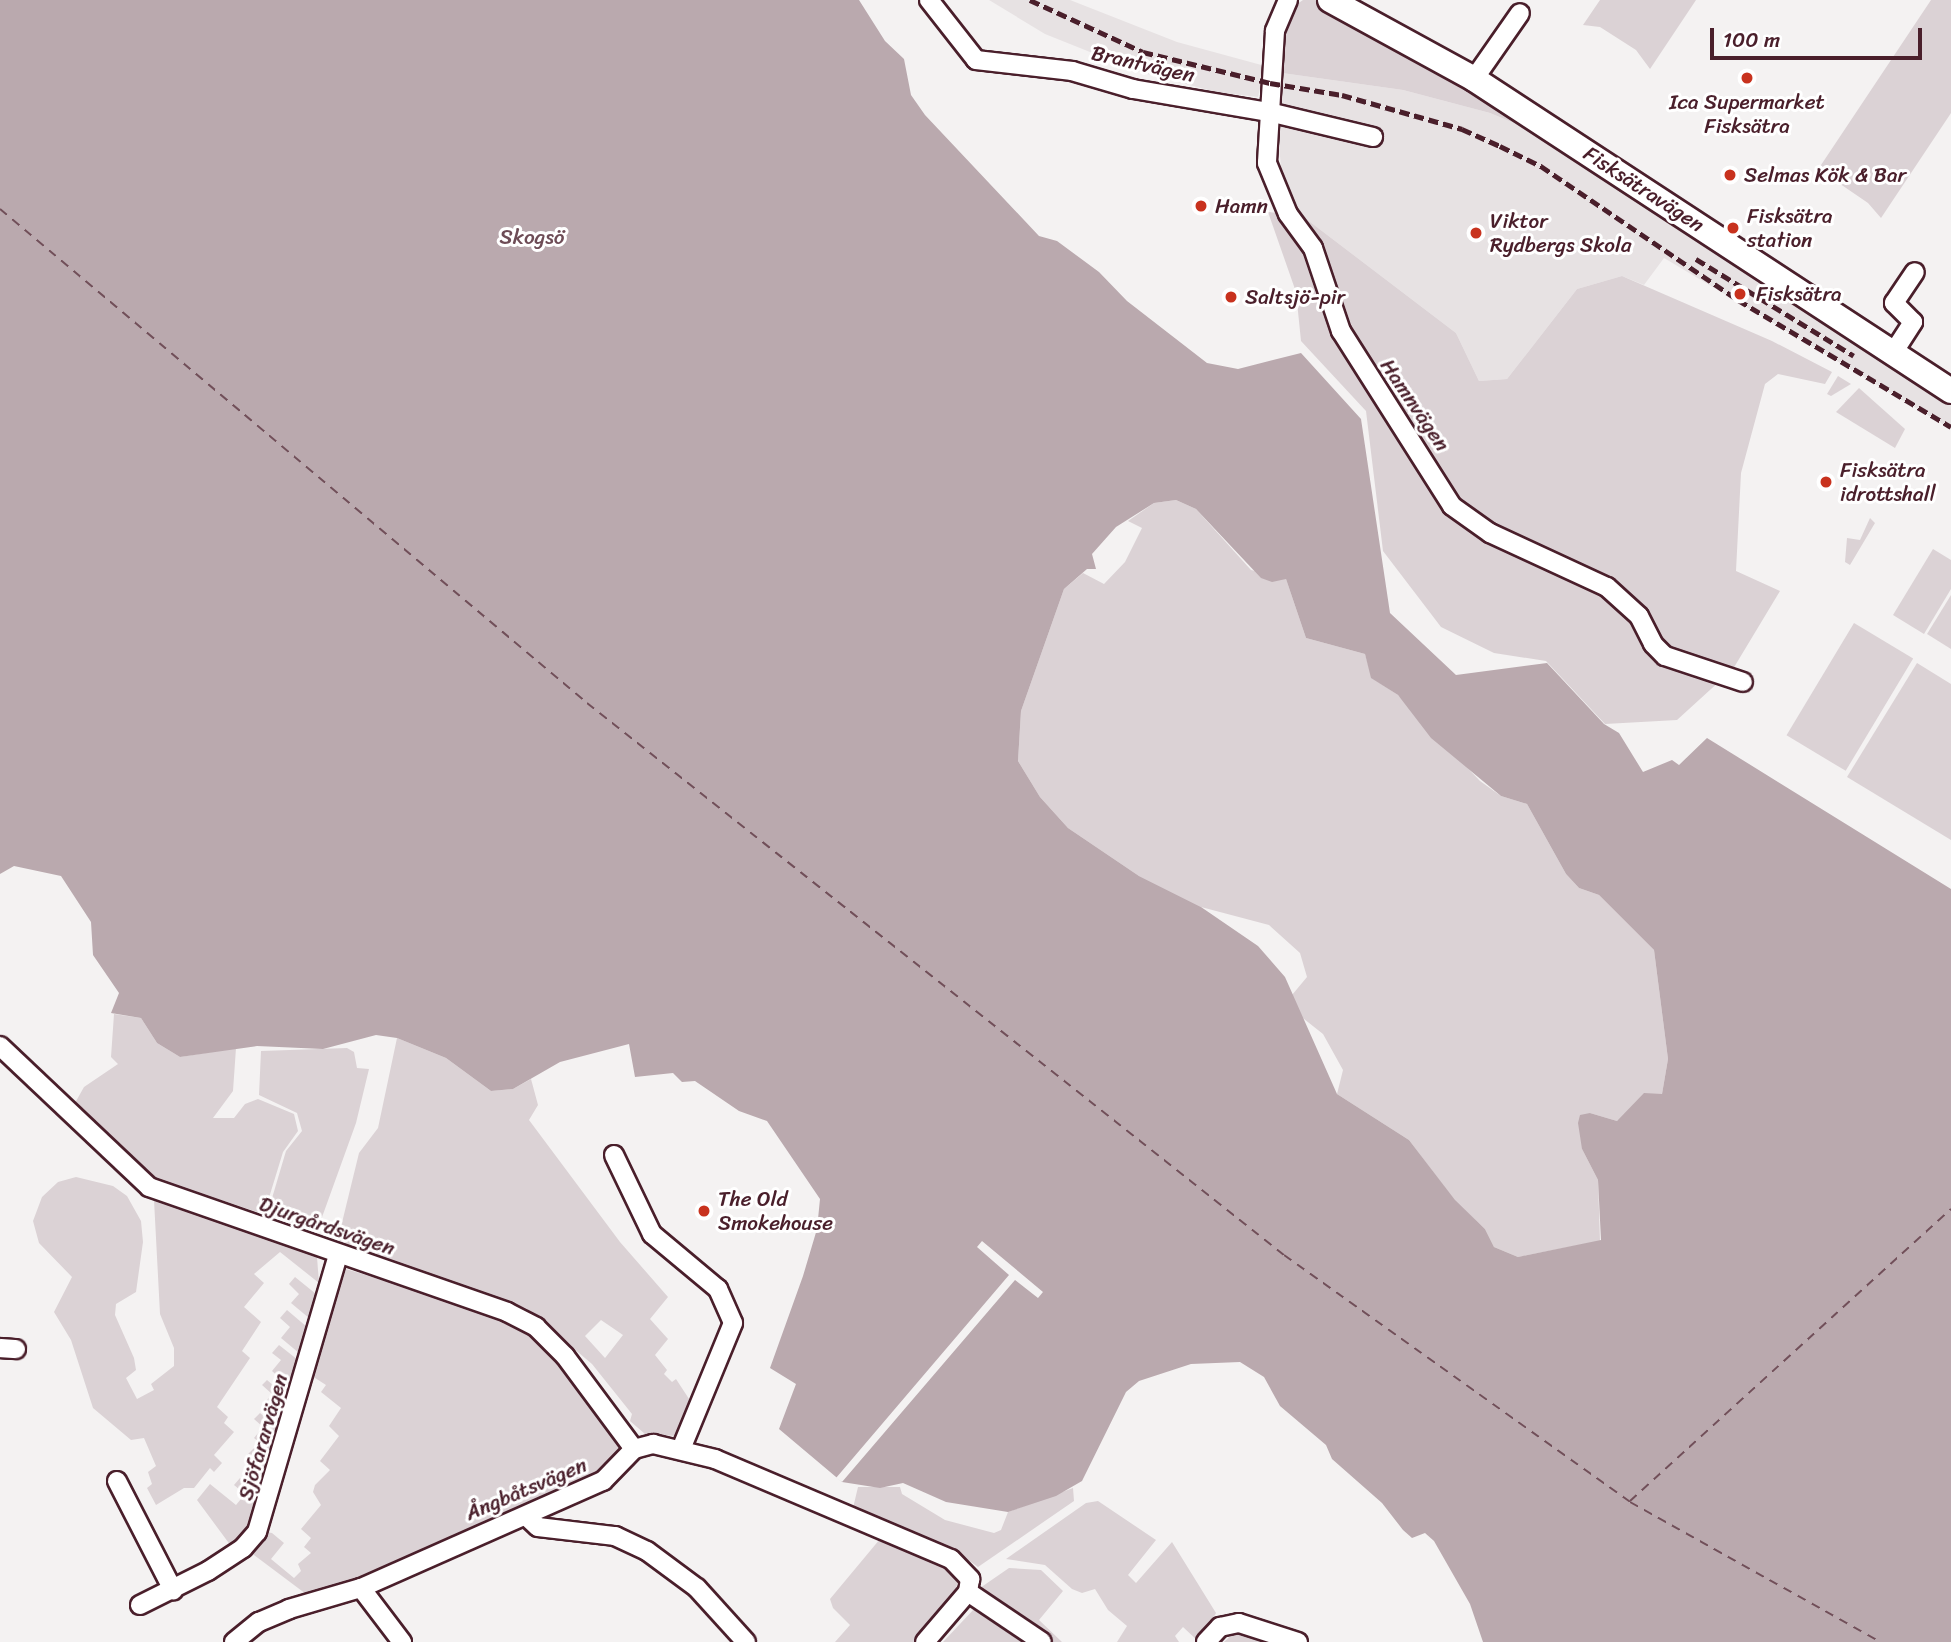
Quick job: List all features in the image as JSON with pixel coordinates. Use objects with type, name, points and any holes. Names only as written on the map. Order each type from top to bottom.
[{"type":"street","name":"Brantvägen","points":[[929,0],[976,60],[1072,71],[1133,89],[1269,112],[1373,137]]},
{"type":"street","name":"Hamnvägen","points":[[1288,0],[1275,32],[1267,163],[1288,214],[1313,248],[1341,331],[1452,506],[1490,533],[1607,587],[1639,616],[1653,644],[1665,656],[1743,682]]},
{"type":"street","name":"Fisksätravägen","points":[[1330,0],[1474,79],[1951,391]]},
{"type":"street","points":[[1474,79],[1520,13]]},
{"type":"street","points":[[1893,353],[1913,321],[1894,303],[1915,272]]},
{"type":"street","name":"Djurgårdsvägen","points":[[0,1046],[149,1187],[338,1255],[507,1311],[536,1327],[565,1356],[634,1449]]},
{"type":"street","points":[[614,1155],[652,1234],[718,1289],[733,1323],[682,1447]]},
{"type":"street","name":"Sjöfararvägen","points":[[140,1605],[173,1590],[243,1548],[257,1532],[338,1255]]},
{"type":"street","points":[[634,1449],[653,1444],[682,1447],[951,1559],[970,1579],[968,1592],[925,1642]]},
{"type":"street","name":"Ångbåtsvägen","points":[[234,1642],[259,1622],[289,1609],[361,1588],[603,1481],[634,1449]]},
{"type":"street","points":[[117,1481],[173,1590]]},
{"type":"street","points":[[526,1516],[538,1527],[615,1536],[647,1551],[697,1588],[747,1642]]},
{"type":"street","points":[[361,1588],[402,1642]]},
{"type":"street","points":[[968,1592],[1042,1642]]},
{"type":"street","points":[[1206,1642],[1220,1627],[1239,1623],[1298,1642]]},
{"type":"shaded area","points":[[0,0],[859,0],[885,41],[904,59],[911,95],[925,115],[1039,236],[1057,241],[1099,272],[1127,301],[1207,363],[1238,369],[1301,353],[1361,419],[1390,613],[1456,675],[1547,663],[1604,724],[1619,733],[1643,772],[1672,760],[1679,765],[1707,738],[1951,889],[1951,1642],[1483,1642],[1470,1604],[1434,1541],[1425,1533],[1412,1538],[1403,1530],[1382,1503],[1332,1459],[1326,1445],[1280,1406],[1264,1377],[1240,1362],[1191,1364],[1139,1381],[1126,1392],[1082,1481],[1056,1496],[1008,1512],[946,1502],[903,1483],[880,1488],[842,1482],[779,1429],[796,1384],[770,1368],[817,1229],[820,1199],[767,1121],[739,1111],[695,1081],[682,1082],[673,1073],[635,1077],[629,1044],[560,1062],[513,1089],[491,1091],[446,1058],[397,1038],[376,1035],[323,1049],[257,1046],[180,1057],[157,1043],[141,1018],[111,1013],[119,993],[93,955],[91,922],[61,876],[14,866],[0,874]],"holes":[[[1176,500],[1196,509],[1261,578],[1272,582],[1286,579],[1306,638],[1365,654],[1371,678],[1398,695],[1431,738],[1501,796],[1527,804],[1566,874],[1579,888],[1599,895],[1654,950],[1668,1059],[1662,1094],[1644,1093],[1617,1121],[1590,1113],[1580,1115],[1578,1123],[1582,1149],[1598,1180],[1601,1240],[1518,1257],[1494,1247],[1485,1229],[1455,1200],[1409,1140],[1337,1094],[1285,977],[1258,946],[1201,907],[1139,876],[1068,828],[1040,797],[1018,761],[1021,711],[1064,589],[1087,569],[1096,569],[1092,554],[1116,527],[1154,503]]]},
{"type":"shaded area","points":[[989,0],[1070,0],[1177,42],[1265,66],[1258,97],[1216,92],[1140,72],[1045,34]]},
{"type":"shaded area","points":[[1303,0],[1318,0],[1543,135],[1490,113],[1403,90],[1282,73],[1283,35],[1293,7]]},
{"type":"shaded area","points":[[1600,0],[1696,0],[1650,69],[1636,50],[1600,27],[1583,25]]},
{"type":"shaded area","points":[[1931,0],[1951,0],[1951,113],[1881,218],[1868,203],[1830,177],[1815,174]]},
{"type":"shaded area","name":"Viktor Rydbergs Skola","points":[[1282,73],[1403,90],[1490,113],[1543,135],[1951,402],[1951,429],[1664,258],[1644,285],[1622,276],[1577,289],[1507,379],[1479,381],[1456,333],[1301,215],[1282,177],[1277,125]]},
{"type":"shaded area","points":[[1268,212],[1301,215],[1456,333],[1479,381],[1507,379],[1577,289],[1622,276],[1772,341],[1832,372],[1825,384],[1778,374],[1765,384],[1741,473],[1736,571],[1780,591],[1733,669],[1677,720],[1605,724],[1546,661],[1494,653],[1441,627],[1383,551],[1366,411],[1301,341],[1296,292]]},
{"type":"shaded area","points":[[1838,376],[1851,384],[1831,396],[1827,394]]},
{"type":"shaded area","points":[[1859,388],[1905,429],[1895,448],[1836,412]]},
{"type":"shaded area","points":[[1176,500],[1196,509],[1251,570],[1286,579],[1306,638],[1365,654],[1372,678],[1398,695],[1480,781],[1501,796],[1527,804],[1566,874],[1579,888],[1599,895],[1654,950],[1668,1059],[1662,1094],[1650,1096],[1617,1121],[1590,1113],[1582,1149],[1598,1180],[1600,1241],[1518,1257],[1494,1247],[1485,1229],[1455,1201],[1409,1140],[1337,1094],[1343,1070],[1323,1034],[1299,1015],[1292,995],[1307,977],[1300,953],[1269,925],[1201,907],[1139,876],[1068,828],[1040,797],[1018,761],[1021,711],[1064,589],[1083,573],[1104,584],[1125,562],[1142,528],[1128,521],[1154,503]]},
{"type":"shaded area","points":[[1870,518],[1875,523],[1850,565],[1845,562],[1847,538],[1860,540]]},
{"type":"shaded area","points":[[1933,549],[1951,560],[1951,589],[1924,634],[1893,615]]},
{"type":"shaded area","points":[[1951,595],[1951,649],[1927,634]]},
{"type":"shaded area","points":[[1854,623],[1913,659],[1846,771],[1787,735]]},
{"type":"shaded area","points":[[1917,663],[1951,684],[1951,840],[1847,777]]},
{"type":"shaded area","points":[[114,1014],[141,1018],[157,1043],[180,1057],[236,1048],[233,1091],[213,1118],[234,1118],[245,1104],[258,1099],[294,1114],[298,1131],[283,1152],[264,1214],[178,1186],[170,1191],[75,1103],[84,1087],[118,1064],[111,1057]]},
{"type":"shaded area","points":[[397,1038],[446,1058],[491,1091],[513,1089],[531,1079],[538,1105],[529,1120],[620,1242],[668,1297],[650,1319],[668,1339],[655,1355],[667,1370],[664,1374],[672,1382],[676,1379],[693,1405],[676,1436],[645,1434],[630,1421],[632,1414],[592,1364],[526,1308],[348,1248],[338,1239],[359,1153],[378,1128]],"holes":[[[601,1320],[623,1335],[605,1358],[585,1336]]]},
{"type":"shaded area","points":[[347,1048],[354,1052],[357,1068],[369,1069],[356,1123],[317,1231],[267,1215],[286,1151],[302,1131],[297,1113],[259,1095],[261,1051]]},
{"type":"shaded area","points":[[76,1177],[113,1186],[127,1196],[141,1221],[143,1242],[136,1292],[116,1304],[115,1315],[134,1358],[136,1370],[126,1378],[137,1399],[154,1390],[151,1384],[174,1366],[174,1348],[160,1314],[154,1200],[317,1257],[319,1283],[280,1252],[254,1274],[264,1283],[244,1307],[261,1322],[242,1351],[250,1358],[217,1407],[228,1417],[224,1423],[234,1432],[214,1455],[222,1463],[214,1472],[210,1468],[194,1488],[184,1488],[156,1505],[147,1488],[152,1484],[148,1472],[156,1466],[144,1438],[131,1440],[93,1408],[71,1340],[54,1312],[72,1277],[39,1243],[33,1221],[42,1197],[58,1182]]},
{"type":"shaded area","points":[[346,1269],[505,1317],[548,1344],[617,1436],[620,1454],[604,1474],[389,1572],[310,1597],[250,1552],[266,1532],[272,1533],[284,1543],[271,1559],[294,1578],[301,1571],[298,1564],[311,1553],[304,1547],[311,1538],[301,1529],[321,1505],[313,1492],[315,1485],[330,1470],[320,1461],[339,1436],[329,1426],[341,1408],[321,1392],[326,1385],[312,1376]]},
{"type":"shaded area","points":[[295,1277],[316,1294],[309,1318],[291,1303],[299,1294],[289,1284]]},
{"type":"shaded area","points":[[287,1310],[307,1327],[299,1353],[281,1338],[290,1327],[280,1318]]},
{"type":"shaded area","points":[[279,1345],[298,1360],[290,1387],[272,1371],[281,1360],[272,1353]]},
{"type":"shaded area","points":[[267,1380],[287,1397],[281,1418],[264,1404],[272,1394],[262,1385]]},
{"type":"shaded area","points":[[260,1413],[280,1430],[273,1453],[254,1438],[263,1427],[254,1419]]},
{"type":"shaded area","points":[[256,1446],[271,1458],[264,1486],[246,1472],[255,1462],[247,1455]]},
{"type":"shaded area","points":[[240,1478],[261,1495],[247,1534],[231,1546],[197,1500],[210,1484],[236,1505],[245,1494],[234,1485]]},
{"type":"shaded area","points":[[858,1487],[900,1487],[902,1494],[945,1520],[994,1533],[1001,1530],[1008,1512],[1073,1488],[1074,1501],[978,1567],[950,1547],[853,1508]]},
{"type":"shaded area","points":[[1098,1501],[1156,1540],[1128,1575],[1136,1583],[1172,1542],[1216,1613],[1199,1642],[1183,1627],[1175,1636],[1179,1642],[1117,1642],[1127,1626],[1108,1610],[1095,1589],[1082,1593],[1072,1589],[1045,1565],[1006,1559],[1086,1503]]},
{"type":"shaded area","points":[[880,1539],[951,1570],[958,1581],[954,1595],[917,1642],[835,1642],[850,1625],[833,1608],[830,1599]]},
{"type":"shaded area","points":[[1009,1568],[1041,1570],[1063,1591],[1039,1620],[1062,1642],[1050,1642],[980,1588]]},
{"type":"shaded area","points":[[975,1608],[997,1618],[1030,1642],[943,1642]]},
{"type":"shaded area","points":[[1236,1631],[1273,1642],[1224,1642]]},
{"type":"pier","points":[[982,1241],[1043,1292],[1038,1298],[1015,1280],[842,1482],[836,1478],[1009,1275],[977,1247]]},
{"type":"ferry route","points":[[0,209],[587,703],[1284,1255],[1630,1502],[1881,1642]]},
{"type":"ferry route","points":[[1630,1501],[1951,1209]]},
{"type":"railway","points":[[1030,0],[1143,52],[1270,83],[1342,95],[1462,129],[1500,146],[1541,166],[1738,300],[1951,427]]},
{"type":"railway","points":[[1696,259],[1854,356]]},
{"type":"place","name":"Ica Supermarket Fisksätra","points":[[1747,78]]},
{"type":"place","name":"Selmas Kök & Bar","points":[[1730,175]]},
{"type":"place","name":"Hamn","points":[[1201,206]]},
{"type":"place","name":"Fisksätra station","points":[[1733,228]]},
{"type":"place","name":"Viktor Rydbergs Skola","points":[[1476,233]]},
{"type":"place","name":"Fisksätra","points":[[1740,294]]},
{"type":"place","name":"Saltsjö-pir","points":[[1231,297]]},
{"type":"place","name":"Fisksätra idrottshall","points":[[1826,482]]},
{"type":"place","name":"The Old Smokehouse","points":[[704,1211]]},
{"type":"park label","name":"Skogsö","points":[[532,237]]}]
